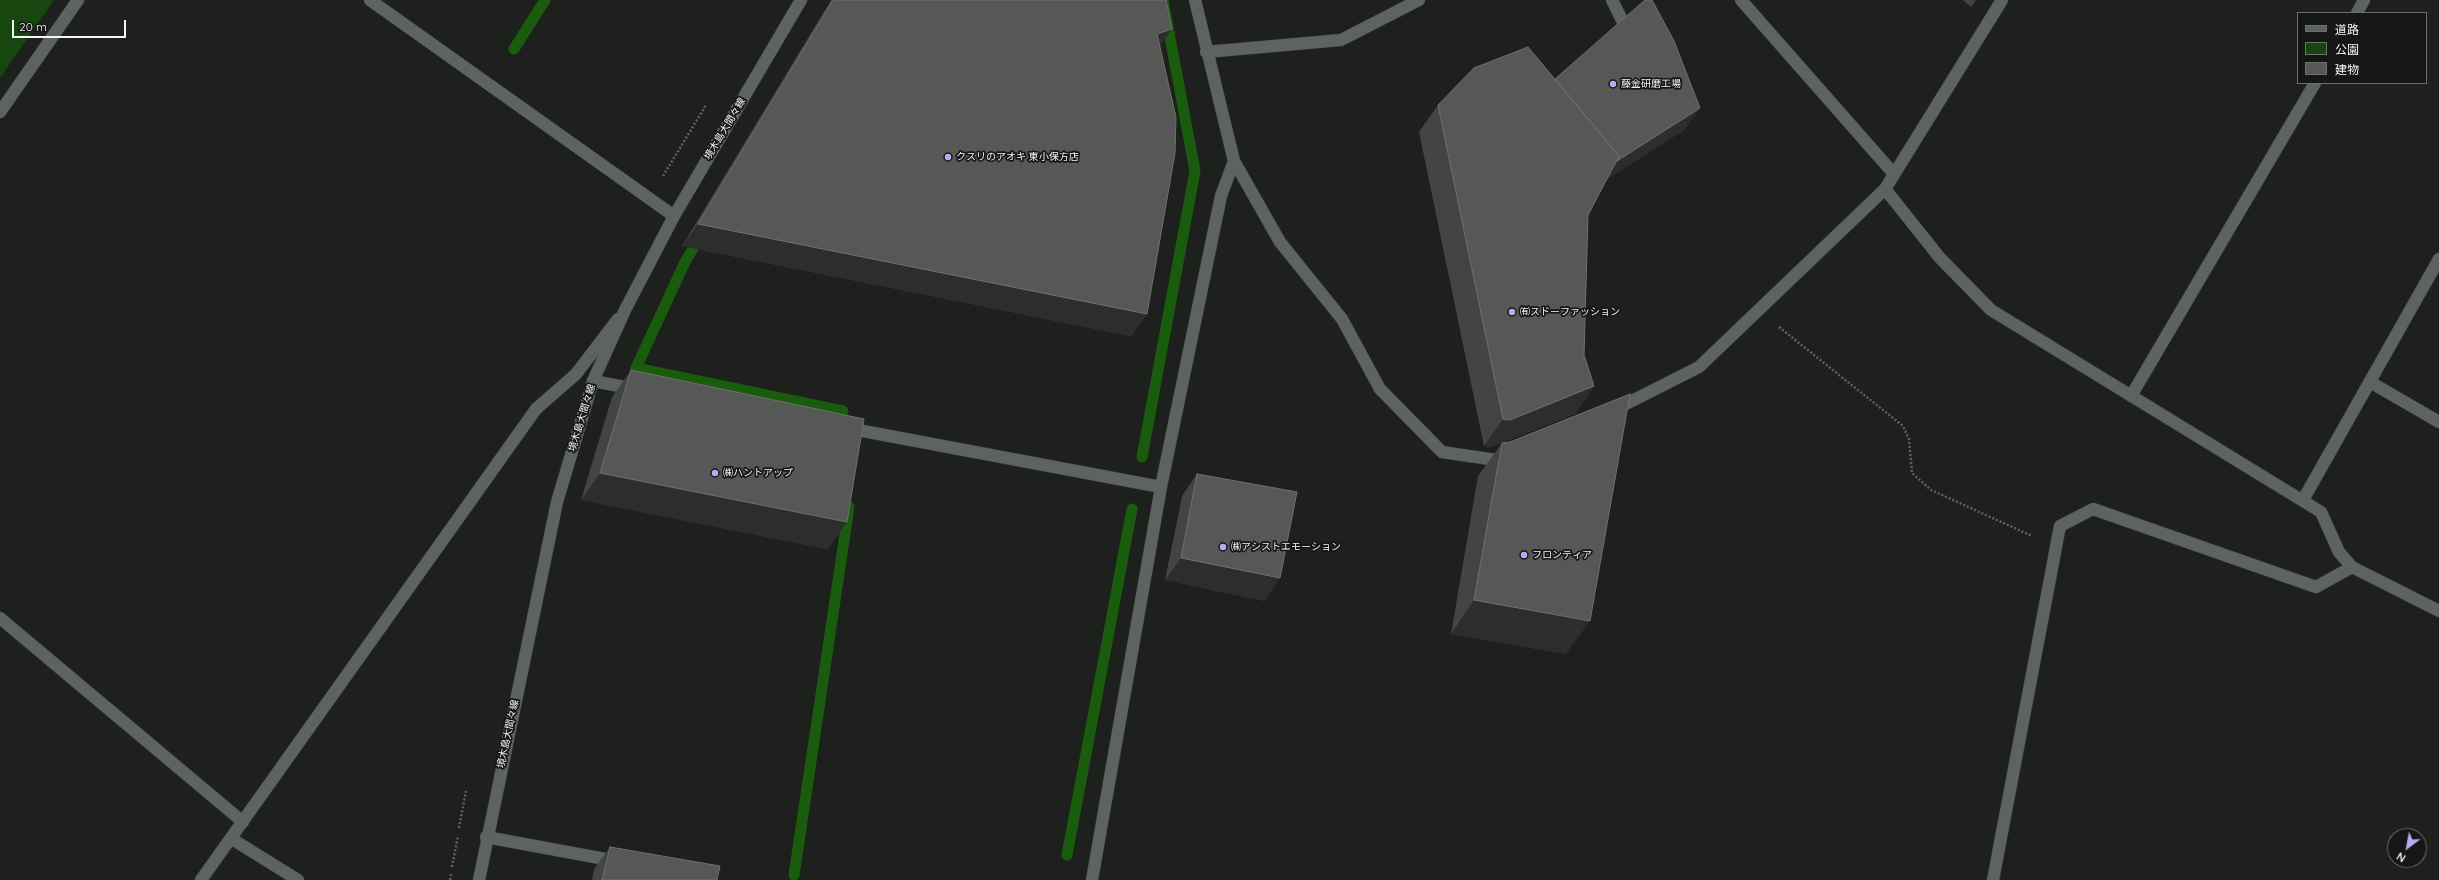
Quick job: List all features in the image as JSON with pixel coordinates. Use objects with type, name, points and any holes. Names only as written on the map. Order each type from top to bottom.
[{"type":"street","points":[[0,112],[78,0]]},
{"type":"street","points":[[370,0],[674,216]]},
{"type":"street","name":"境木島大間々線","points":[[478,880],[557,502],[593,381],[625,310],[674,216],[801,0]]},
{"type":"street","points":[[1195,0],[1206,52],[1234,161],[1280,242],[1342,319],[1380,389],[1442,452],[1503,461],[1518,455]]},
{"type":"street","points":[[1206,52],[1341,40],[1419,0]]},
{"type":"street","points":[[1612,0],[1623,22]]},
{"type":"street","points":[[1741,0],[1894,174]]},
{"type":"street","points":[[1603,415],[1700,367],[1885,189],[2002,0]]},
{"type":"street","points":[[2357,12],[2364,0]]},
{"type":"street","points":[[2131,396],[2314,84]]},
{"type":"street","points":[[1092,880],[1161,487],[1220,196],[1234,161]]},
{"type":"street","points":[[1885,189],[1940,258],[1991,310],[2321,512],[2339,552],[2352,567],[2439,610]]},
{"type":"street","points":[[2302,500],[2439,259]]},
{"type":"street","points":[[201,880],[232,839],[536,408],[576,374],[625,310]]},
{"type":"street","points":[[593,381],[647,391]]},
{"type":"street","points":[[2370,382],[2439,422]]},
{"type":"street","points":[[834,426],[1161,487]]},
{"type":"street","points":[[1993,880],[2060,526],[2093,509],[2316,587],[2352,567]]},
{"type":"street","points":[[0,618],[243,822]]},
{"type":"street","points":[[486,837],[625,863]]},
{"type":"street","points":[[232,839],[298,880]]},
{"type":"path","points":[[1759,309],[1903,426],[1909,439],[1912,473],[1931,490],[2056,547]]},
{"type":"green space","points":[[0,0],[54,0],[0,78]]},
{"type":"building","name":"クスリのアオキ 東小保方店","points":[[833,0],[1166,0],[1172,29],[1157,34],[1176,117],[1175,153],[1147,314],[698,224]]},
{"type":"building","name":"藤金研磨工場","points":[[1645,0],[1652,0],[1674,41],[1700,108],[1617,161],[1619,156],[1555,79]]},
{"type":"building","name":"㈲スドーファッション","points":[[1528,47],[1619,156],[1588,215],[1584,355],[1594,386],[1510,420],[1503,419],[1438,105],[1474,68]]},
{"type":"building","name":"㈱ハントアップ","points":[[631,370],[864,419],[847,522],[600,473]]},
{"type":"building","name":"フロンティア","points":[[1630,394],[1590,621],[1474,600],[1502,443],[1510,442]]},
{"type":"building","name":"㈱アシストエモーション","points":[[1197,474],[1297,492],[1280,578],[1181,558]]},
{"type":"building","points":[[610,847],[720,866],[717,880],[602,880]]},
{"type":"waterway","points":[[514,49],[545,0]]},
{"type":"waterway","points":[[1142,457],[1195,171],[1163,0]]},
{"type":"waterway","points":[[700,237],[685,262],[636,368],[843,411]]},
{"type":"waterway","points":[[794,875],[849,507]]},
{"type":"waterway","points":[[1067,855],[1132,509]]},
{"type":"place","name":"藤金研磨工場","points":[[1613,84]]},
{"type":"place","name":"クスリのアオキ 東小保方店","points":[[948,157]]},
{"type":"place","name":"㈲スドーファッション","points":[[1512,312]]},
{"type":"place","name":"㈱ハントアップ","points":[[715,473]]},
{"type":"place","name":"㈱アシストエモーション","points":[[1223,547]]},
{"type":"place","name":"フロンティア","points":[[1524,555]]}]
